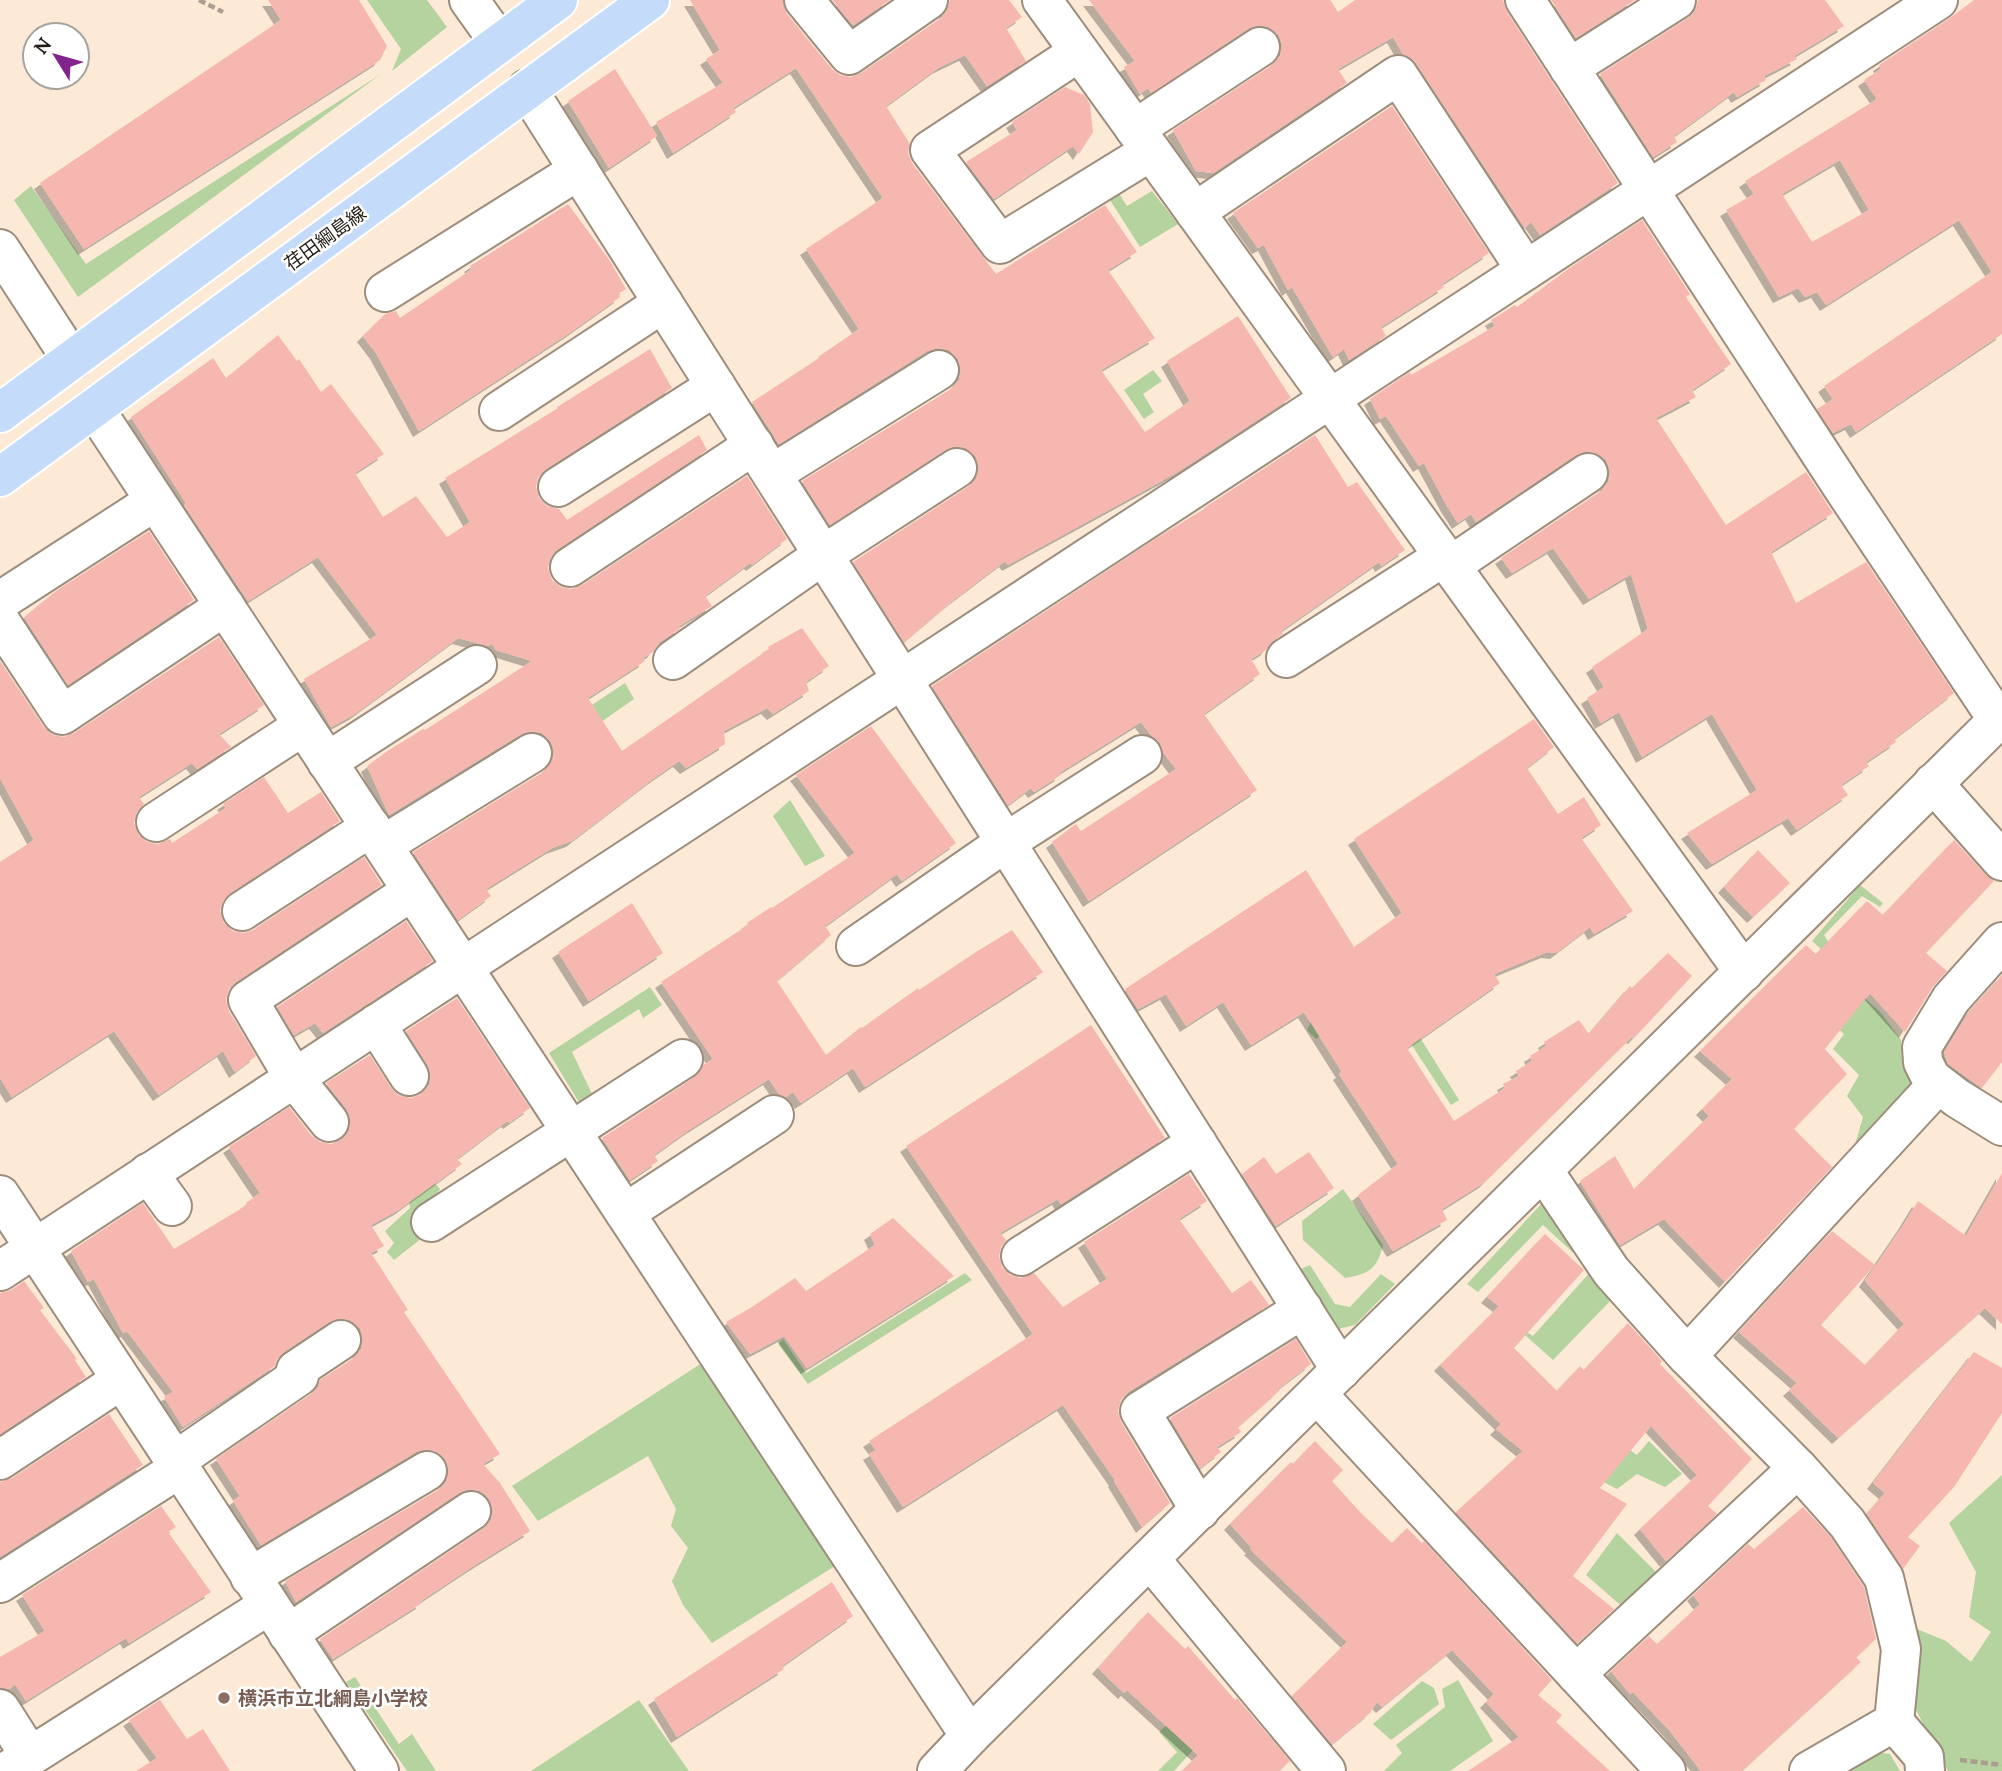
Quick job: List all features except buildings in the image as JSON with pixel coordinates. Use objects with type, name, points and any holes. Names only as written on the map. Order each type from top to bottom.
[{"type":"main road","points":[[0,413],[558,0]]},
{"type":"main road","name":"荏田綱島線","points":[[0,477],[650,0]]},
{"type":"street","points":[[469,0],[499,42]]},
{"type":"street","points":[[804,0],[849,55],[928,0]]},
{"type":"street","points":[[1042,0],[1744,972]]},
{"type":"street","points":[[937,1771],[2000,718],[1834,475],[1525,0]]},
{"type":"street","points":[[1569,68],[1676,0]]},
{"type":"street","points":[[0,1270],[1938,0]]},
{"type":"street","points":[[1079,52],[930,150],[1000,244],[1143,140],[1260,47]]},
{"type":"street","points":[[1195,212],[1398,75],[1526,270]]},
{"type":"street","points":[[527,89],[1303,1309],[1329,1382],[1576,1674],[1666,1771]]},
{"type":"street","points":[[385,292],[579,170]]},
{"type":"street","points":[[0,249],[72,360]]},
{"type":"street","points":[[499,411],[663,303]]},
{"type":"street","points":[[570,567],[763,459],[939,370]]},
{"type":"street","points":[[558,487],[716,386]]},
{"type":"street","points":[[94,408],[970,1736]]},
{"type":"street","points":[[673,660],[823,555],[957,468]]},
{"type":"street","points":[[1286,658],[1588,473]]},
{"type":"street","points":[[0,601],[155,500]]},
{"type":"street","points":[[0,621],[62,715],[225,606]]},
{"type":"street","points":[[327,762],[477,665]]},
{"type":"street","points":[[156,822],[303,726]]},
{"type":"street","points":[[242,911],[532,752]]},
{"type":"street","points":[[856,946],[1006,842],[1142,755]]},
{"type":"street","points":[[1933,783],[2002,861]]},
{"type":"street","points":[[329,1122],[294,1078],[248,1000],[412,891]]},
{"type":"street","points":[[2002,942],[1951,999],[1922,1047],[1923,1062],[1931,1078],[1956,1098],[2002,1126]]},
{"type":"street","points":[[376,1024],[408,1076]]},
{"type":"street","points":[[431,1222],[682,1059]]},
{"type":"street","points":[[1687,1356],[1938,1084]]},
{"type":"street","points":[[625,1213],[774,1115]]},
{"type":"street","points":[[1021,1256],[1197,1143]]},
{"type":"street","points":[[1543,1170],[1611,1271],[1687,1356],[1798,1468],[1847,1523],[1884,1578],[1901,1648],[1895,1722],[1924,1757],[1925,1771]]},
{"type":"street","points":[[148,1173],[172,1206]]},
{"type":"street","points":[[0,1195],[379,1771]]},
{"type":"street","points":[[1200,1510],[1140,1411],[1303,1309]]},
{"type":"street","points":[[0,1583],[177,1464],[299,1376],[296,1370],[341,1340]]},
{"type":"street","points":[[0,1460],[121,1380]]},
{"type":"street","points":[[1576,1674],[1798,1468]]},
{"type":"street","points":[[269,1605],[426,1471]]},
{"type":"street","points":[[0,1709],[18,1763],[269,1605],[471,1511]]},
{"type":"street","points":[[1150,1559],[1326,1771]]},
{"type":"street","points":[[1810,1771],[1895,1722]]},
{"type":"path","points":[[200,0],[223,12]]},
{"type":"green space","points":[[367,0],[427,0],[447,27],[392,71],[401,49]]},
{"type":"green space","points":[[381,74],[78,297],[14,200],[31,186],[86,264]]},
{"type":"green space","points":[[1152,191],[1178,224],[1140,247],[1108,197],[1118,192],[1127,206]]},
{"type":"green space","points":[[1153,370],[1162,381],[1143,394],[1154,412],[1144,419],[1124,390]]},
{"type":"green space","points":[[625,683],[634,699],[565,747],[557,728]]},
{"type":"green space","points":[[790,800],[825,856],[805,866],[773,816]]},
{"type":"green space","points":[[1860,885],[1883,903],[1880,907],[1862,896],[1824,935],[1829,943],[1823,951],[1812,941]]},
{"type":"green space","points":[[1830,965],[1881,1013],[1901,1040],[1902,1065],[1914,1090],[1850,1162],[1863,1117],[1847,1096],[1859,1075],[1833,1049],[1844,1034],[1817,1009]]},
{"type":"green space","points":[[650,987],[662,1005],[643,1018],[639,1009],[572,1052],[593,1096],[580,1104],[549,1053]]},
{"type":"green space","points":[[1391,991],[1459,1100],[1451,1105],[1381,998],[1316,1039],[1307,1030],[1316,1012]]},
{"type":"green space","points":[[433,1181],[440,1189],[417,1224],[422,1238],[394,1260],[387,1252],[394,1243],[385,1231],[410,1208],[409,1201]]},
{"type":"green space","points":[[1343,1189],[1383,1245],[1378,1260],[1370,1269],[1360,1275],[1345,1278],[1303,1240],[1302,1221]]},
{"type":"green space","points":[[1545,1200],[1616,1295],[1553,1360],[1510,1322],[1533,1336],[1592,1270],[1543,1225],[1478,1292],[1467,1284]]},
{"type":"green space","points":[[1310,1265],[1335,1304],[1350,1307],[1381,1274],[1395,1284],[1355,1325],[1338,1329],[1317,1315],[1292,1273]]},
{"type":"green space","points":[[965,1273],[972,1280],[808,1384],[778,1344],[783,1339],[806,1373]]},
{"type":"green space","points":[[705,1361],[843,1561],[712,1643],[683,1605],[672,1581],[688,1548],[671,1526],[676,1509],[648,1456],[538,1521],[512,1486]]},
{"type":"green space","points":[[1610,1436],[1637,1455],[1649,1441],[1682,1474],[1665,1487],[1637,1474],[1617,1489],[1583,1471]]},
{"type":"green space","points":[[2002,1475],[2002,1771],[1948,1771],[1916,1710],[1907,1625],[1946,1641],[1971,1662],[1991,1632],[1969,1617],[1976,1572],[1949,1523]]},
{"type":"green space","points":[[1617,1533],[1658,1574],[1626,1610],[1586,1575]]},
{"type":"green space","points":[[355,1677],[399,1744],[412,1734],[436,1771],[407,1771],[346,1682]]},
{"type":"green space","points":[[1458,1680],[1493,1741],[1450,1771],[1384,1771],[1402,1753],[1396,1745],[1445,1707],[1442,1689]]},
{"type":"green space","points":[[1422,1681],[1434,1688],[1439,1704],[1391,1740],[1373,1724]]},
{"type":"green space","points":[[1203,1692],[1206,1736],[1174,1771],[1158,1771],[1177,1752],[1159,1732]]},
{"type":"green space","points":[[639,1700],[689,1771],[531,1771]]},
{"type":"green space","points":[[1874,1752],[1890,1754],[1900,1771],[1839,1771]]},
{"type":"place","name":"横浜市立北綱島小学校","points":[[224,1698]]}]
